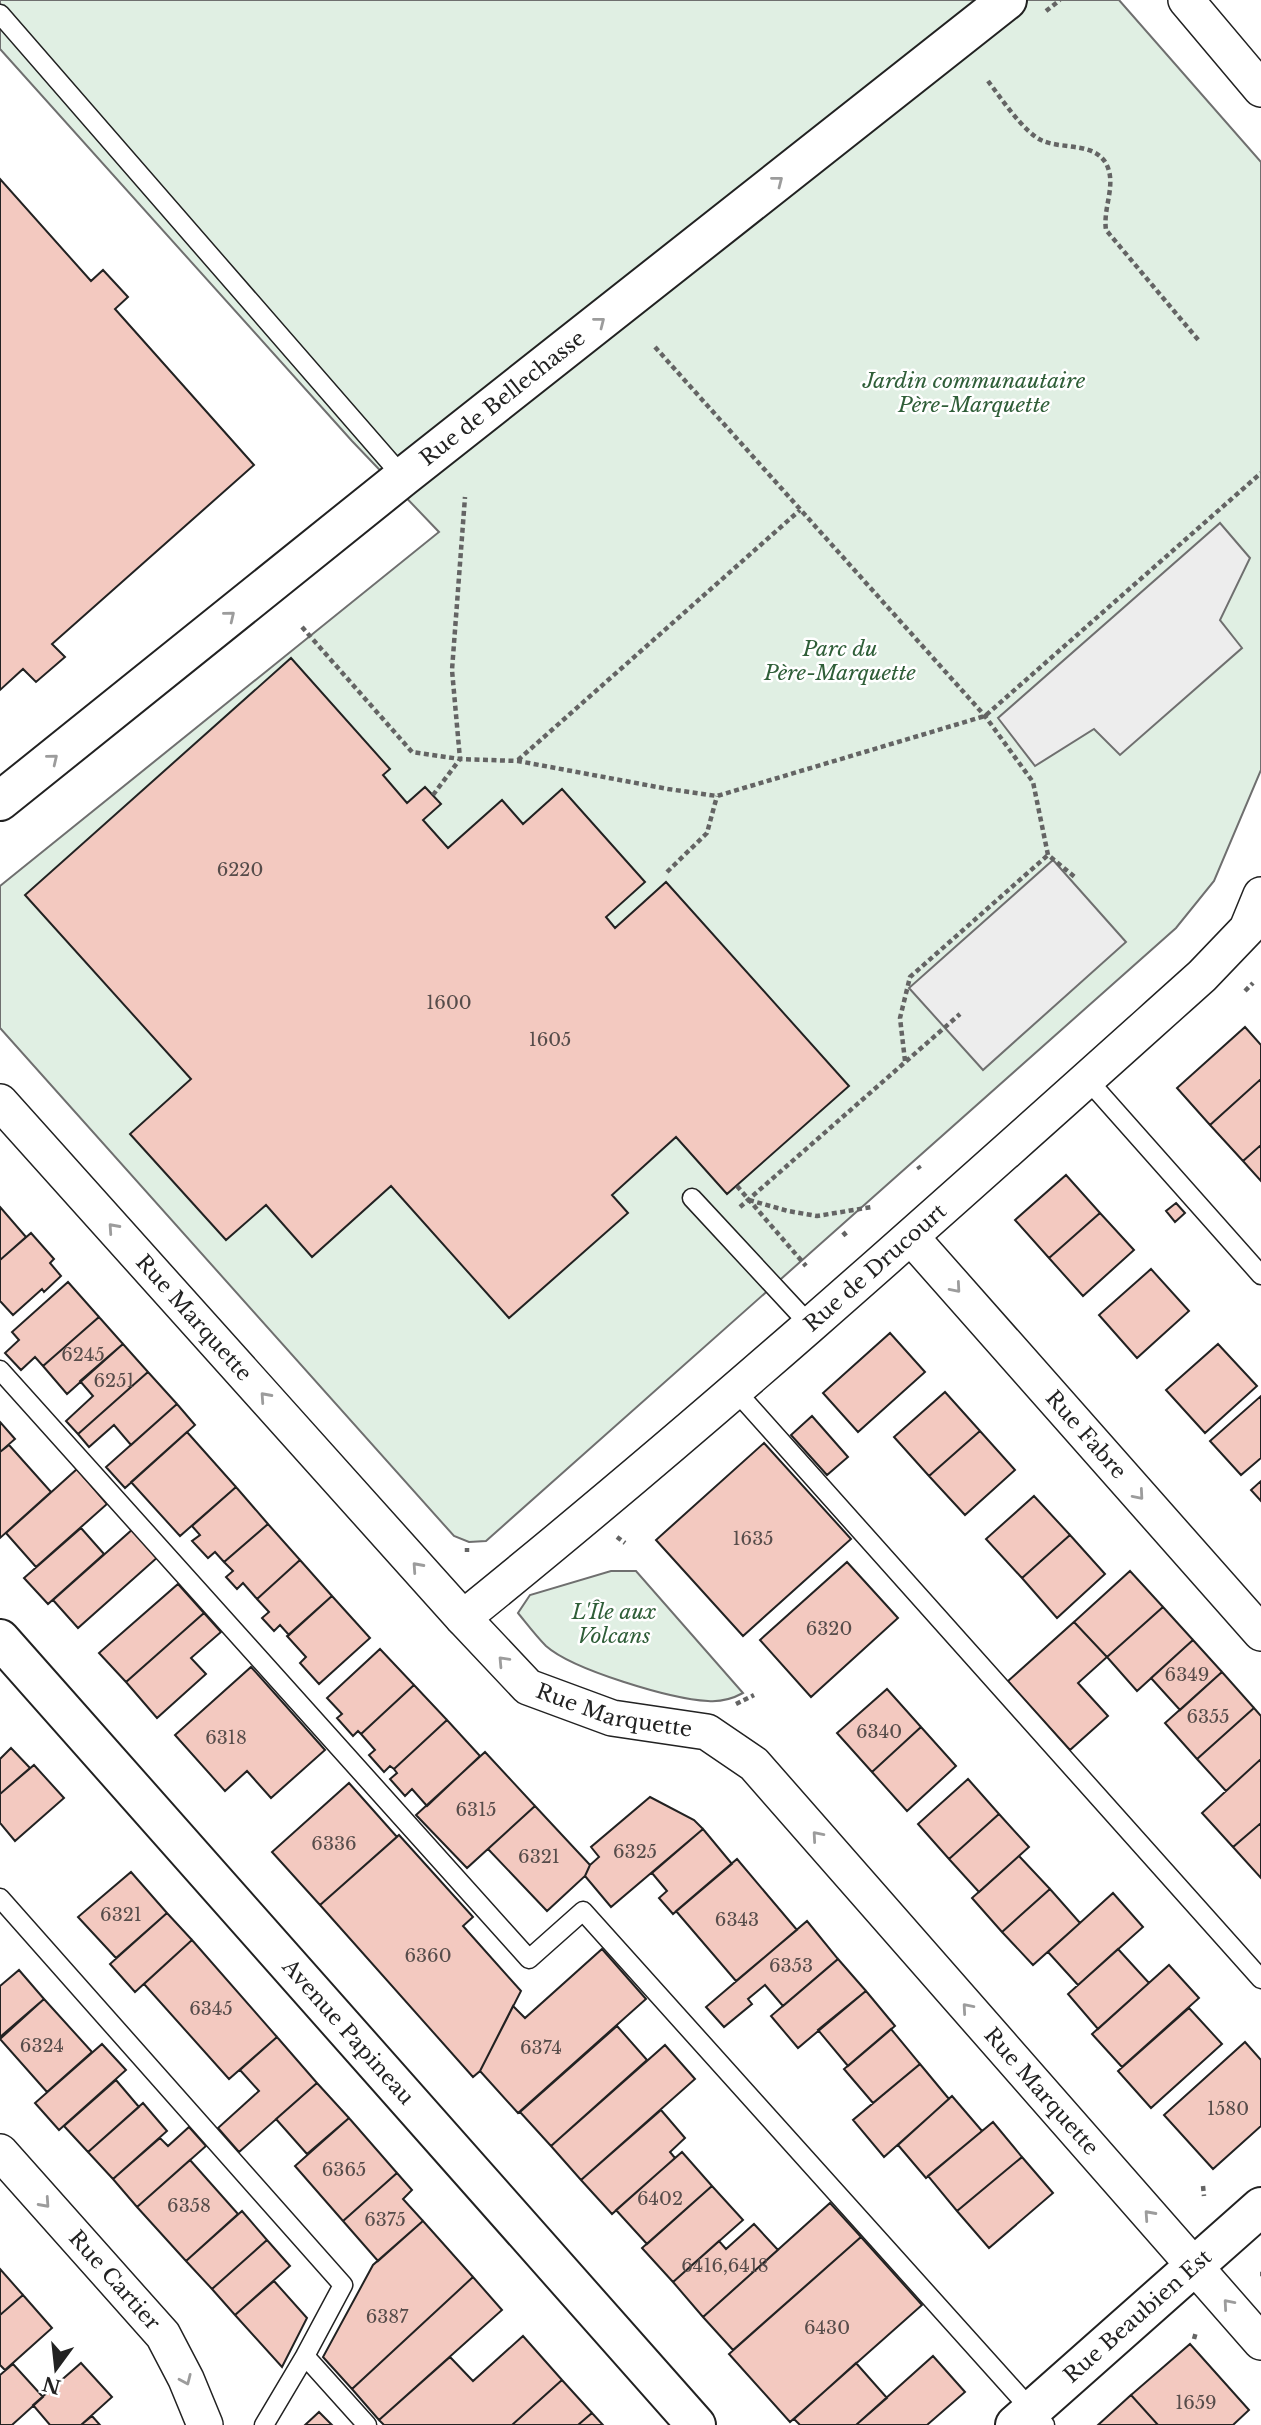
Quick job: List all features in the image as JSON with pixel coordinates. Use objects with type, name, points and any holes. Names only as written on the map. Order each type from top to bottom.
[{"type":"street","name":"Rue de Bellechasse","points":[[0,802],[403,477],[1007,0]]},
{"type":"street","points":[[1186,0],[1261,89]]},
{"type":"street","name":"Rue de Drucourt","points":[[463,1618],[593,1513],[911,1237],[1202,976],[1254,934],[1261,895]]},
{"type":"street","name":"Rue Marquette","points":[[0,1102],[463,1618],[528,1686],[612,1718],[706,1732],[754,1764],[1261,2342]]},
{"type":"street","name":"Rue Fabre","points":[[911,1237],[1261,1633]]},
{"type":"street","name":"Avenue Papineau","points":[[0,1639],[696,2425]]},
{"type":"street","name":"Rue Cartier","points":[[0,2152],[163,2335],[186,2379],[205,2425]]},
{"type":"street","name":"Rue Beaubien Est","points":[[1031,2420],[1194,2266],[1261,2207]]},
{"type":"lane","points":[[0,14],[403,477]]},
{"type":"lane","points":[[1087,1079],[1261,1275]]},
{"type":"lane","points":[[692,1198],[809,1324]]},
{"type":"lane","points":[[0,1370],[529,1959],[583,1911],[1031,2420]]},
{"type":"lane","points":[[734,1389],[1261,1979]]},
{"type":"lane","points":[[0,1898],[343,2285],[264,2425]]},
{"type":"lane","points":[[305,2356],[367,2425]]},
{"type":"path","points":[[988,81],[1030,132],[1039,139],[1050,144],[1093,151],[1103,159],[1109,168],[1111,181],[1106,230],[1200,342]]},
{"type":"path","points":[[655,347],[985,716],[1033,782],[1048,855],[1076,878]]},
{"type":"path","points":[[302,627],[412,752],[460,759],[518,761],[717,796],[985,716],[1261,473]]},
{"type":"path","points":[[433,795],[460,759],[452,670],[466,497]]},
{"type":"path","points":[[518,761],[800,510]]},
{"type":"path","points":[[667,872],[707,833],[717,796]]},
{"type":"path","points":[[905,1062],[900,1018],[910,977],[1048,855]]},
{"type":"path","points":[[1245,991],[1253,983]]},
{"type":"path","points":[[718,1226],[960,1014]]},
{"type":"path","points":[[737,1186],[806,1266]]},
{"type":"path","points":[[748,1199],[817,1216],[872,1207]]},
{"type":"path","points":[[1203,2186],[1204,2196]]},
{"type":"path","points":[[1194,2339],[1196,2332]]},
{"type":"green space","name":"Parc du Père-Marquette","points":[[0,0],[1119,0],[1261,162],[1261,770],[1214,881],[1176,928],[486,1541],[469,1542],[454,1536],[0,1028],[0,886],[439,532],[352,441],[0,49]]},
{"type":"green space","name":"L'Île aux Volcans","points":[[611,1571],[636,1571],[743,1693],[731,1698],[708,1701],[671,1695],[623,1682],[559,1655],[546,1646],[518,1613],[530,1595]]},
{"type":"shaded area","points":[[1220,523],[1250,558],[1220,620],[1242,648],[1120,755],[1094,729],[1035,766],[998,718]]},
{"type":"shaded area","points":[[1053,860],[1126,942],[983,1070],[909,988]]},
{"type":"building","points":[[0,179],[91,281],[103,270],[128,297],[115,309],[254,465],[52,644],[65,657],[36,682],[23,669],[0,690]]},
{"type":"building","points":[[291,658],[390,769],[383,775],[407,803],[425,787],[441,804],[423,820],[448,848],[502,800],[523,824],[562,789],[645,882],[606,917],[615,928],[666,882],[849,1086],[727,1194],[676,1137],[612,1195],[628,1213],[509,1318],[391,1186],[312,1257],[266,1205],[226,1240],[130,1134],[191,1079],[25,895]]},
{"type":"building","points":[[1245,1027],[1261,1045],[1261,1079],[1210,1125],[1177,1088]]},
{"type":"building","points":[[1261,1079],[1261,1145],[1243,1161],[1210,1125]]},
{"type":"building","points":[[1261,1145],[1261,1181],[1243,1161]]},
{"type":"building","points":[[1066,1175],[1100,1213],[1049,1258],[1015,1220]]},
{"type":"building","points":[[1176,1203],[1185,1213],[1175,1222],[1166,1211]]},
{"type":"building","points":[[0,1207],[26,1237],[0,1260]]},
{"type":"building","points":[[1100,1213],[1134,1250],[1083,1296],[1049,1258]]},
{"type":"building","points":[[31,1233],[54,1259],[50,1263],[61,1276],[13,1315],[0,1301],[0,1260]]},
{"type":"building","points":[[1151,1269],[1189,1311],[1137,1358],[1099,1315]]},
{"type":"building","points":[[68,1282],[99,1317],[43,1366],[35,1357],[21,1370],[5,1353],[19,1340],[12,1332]]},
{"type":"building","points":[[99,1317],[123,1344],[67,1394],[43,1366]]},
{"type":"building","points":[[890,1333],[925,1372],[858,1432],[823,1393]]},
{"type":"building","points":[[123,1344],[148,1372],[78,1434],[66,1421],[93,1396],[80,1381]]},
{"type":"building","points":[[1218,1344],[1257,1386],[1205,1433],[1166,1390]]},
{"type":"building","points":[[148,1372],[177,1404],[131,1445],[114,1425],[89,1447],[78,1434]]},
{"type":"building","points":[[945,1392],[980,1431],[929,1476],[894,1437]]},
{"type":"building","points":[[1261,1396],[1261,1458],[1241,1475],[1210,1441]]},
{"type":"building","points":[[177,1404],[195,1425],[125,1488],[106,1467]]},
{"type":"building","points":[[812,1416],[848,1457],[827,1475],[791,1435]]},
{"type":"building","points":[[0,1422],[15,1439],[0,1452]]},
{"type":"building","points":[[980,1431],[1015,1470],[965,1515],[929,1476]]},
{"type":"building","points":[[187,1432],[236,1487],[180,1536],[131,1482]]},
{"type":"building","points":[[764,1443],[851,1539],[743,1636],[656,1540]]},
{"type":"building","points":[[9,1445],[51,1492],[0,1538],[0,1452]]},
{"type":"building","points":[[77,1469],[107,1504],[36,1567],[6,1533]]},
{"type":"building","points":[[1261,1481],[1261,1501],[1251,1490]]},
{"type":"building","points":[[236,1487],[268,1524],[224,1562],[215,1552],[208,1558],[192,1541],[200,1535],[192,1526]]},
{"type":"building","points":[[1034,1496],[1070,1535],[1022,1578],[986,1539]]},
{"type":"building","points":[[268,1524],[300,1560],[257,1599],[243,1583],[237,1589],[226,1577],[233,1571],[224,1562]]},
{"type":"building","points":[[81,1528],[104,1554],[48,1604],[24,1578]]},
{"type":"building","points":[[134,1528],[159,1556],[78,1628],[53,1600]]},
{"type":"building","points":[[1070,1535],[1105,1574],[1057,1618],[1022,1578]]},
{"type":"building","points":[[300,1560],[332,1596],[289,1635],[280,1625],[274,1631],[262,1618],[269,1612],[257,1599]]},
{"type":"building","points":[[847,1562],[898,1618],[811,1697],[760,1640]]},
{"type":"building","points":[[1130,1571],[1163,1607],[1107,1657],[1074,1622]]},
{"type":"building","points":[[178,1584],[204,1613],[126,1682],[99,1653]]},
{"type":"building","points":[[332,1596],[370,1638],[319,1684],[300,1663],[306,1657],[287,1636]]},
{"type":"building","points":[[1163,1607],[1193,1640],[1137,1691],[1107,1657]]},
{"type":"building","points":[[204,1613],[221,1632],[191,1658],[206,1674],[157,1718],[126,1682]]},
{"type":"building","points":[[1074,1622],[1107,1657],[1078,1683],[1108,1716],[1070,1750],[1008,1681]]},
{"type":"building","points":[[1193,1640],[1222,1672],[1180,1710],[1151,1678]]},
{"type":"building","points":[[380,1649],[414,1685],[361,1734],[358,1731],[353,1736],[337,1718],[342,1714],[327,1698]]},
{"type":"building","points":[[251,1667],[325,1750],[271,1798],[247,1771],[225,1791],[175,1735]]},
{"type":"building","points":[[1222,1672],[1254,1708],[1197,1759],[1165,1723]]},
{"type":"building","points":[[414,1685],[447,1720],[394,1769],[390,1766],[384,1772],[369,1755],[375,1750],[361,1734]]},
{"type":"building","points":[[887,1689],[921,1727],[872,1772],[837,1733]]},
{"type":"building","points":[[1254,1708],[1261,1716],[1261,1759],[1226,1791],[1197,1759]]},
{"type":"building","points":[[447,1720],[480,1756],[427,1806],[412,1789],[405,1796],[390,1779],[397,1773],[394,1769]]},
{"type":"building","points":[[921,1727],[956,1766],[907,1811],[872,1772]]},
{"type":"building","points":[[11,1748],[30,1768],[0,1794],[0,1759]]},
{"type":"building","points":[[485,1752],[535,1806],[467,1868],[416,1815]]},
{"type":"building","points":[[1261,1759],[1261,1823],[1233,1847],[1202,1813]]},
{"type":"building","points":[[34,1765],[64,1798],[15,1841],[0,1823],[0,1794]]},
{"type":"building","points":[[968,1779],[999,1814],[949,1859],[918,1824]]},
{"type":"building","points":[[349,1783],[397,1837],[320,1905],[272,1852]]},
{"type":"building","points":[[650,1797],[694,1820],[703,1829],[611,1907],[585,1876],[590,1865],[599,1857],[591,1847]]},
{"type":"building","points":[[535,1806],[590,1865],[585,1876],[547,1911],[488,1849]]},
{"type":"building","points":[[999,1814],[1029,1847],[979,1892],[949,1859]]},
{"type":"building","points":[[1261,1823],[1261,1878],[1233,1847]]},
{"type":"building","points":[[703,1829],[732,1864],[673,1914],[659,1898],[667,1891],[652,1873]]},
{"type":"building","points":[[399,1835],[473,1917],[463,1926],[521,1991],[480,2071],[473,2077],[320,1905]]},
{"type":"building","points":[[1019,1856],[1050,1889],[1002,1932],[972,1898]]},
{"type":"building","points":[[737,1859],[797,1930],[736,1981],[676,1911]]},
{"type":"building","points":[[131,1872],[167,1913],[116,1958],[78,1917]]},
{"type":"building","points":[[1050,1889],[1080,1923],[1033,1965],[1002,1932]]},
{"type":"building","points":[[1113,1893],[1143,1927],[1078,1985],[1048,1952]]},
{"type":"building","points":[[167,1913],[192,1940],[135,1992],[110,1964]]},
{"type":"building","points":[[807,1921],[838,1959],[783,2006],[765,1985],[748,1999],[752,2004],[724,2027],[706,2007]]},
{"type":"building","points":[[192,1940],[277,2037],[229,2079],[144,1984]]},
{"type":"building","points":[[602,1949],[646,1999],[518,2113],[480,2071],[513,2006],[525,2018]]},
{"type":"building","points":[[1118,1949],[1149,1983],[1098,2029],[1068,1994]]},
{"type":"building","points":[[838,1959],[866,1991],[798,2048],[771,2016]]},
{"type":"building","points":[[1169,1965],[1199,1998],[1122,2067],[1092,2034]]},
{"type":"building","points":[[19,1970],[44,1999],[0,2037],[0,1986]]},
{"type":"building","points":[[866,1991],[895,2026],[848,2066],[818,2030]]},
{"type":"building","points":[[44,1999],[92,2052],[47,2092],[0,2039]]},
{"type":"building","points":[[1189,2008],[1222,2044],[1151,2108],[1118,2071]]},
{"type":"building","points":[[617,2026],[647,2060],[551,2146],[520,2112]]},
{"type":"building","points":[[891,2029],[920,2064],[873,2103],[844,2069]]},
{"type":"building","points":[[277,2037],[317,2083],[239,2152],[218,2128],[259,2091],[240,2070]]},
{"type":"building","points":[[1245,2042],[1261,2060],[1261,2126],[1213,2169],[1164,2115]]},
{"type":"building","points":[[102,2044],[126,2070],[59,2130],[35,2103]]},
{"type":"building","points":[[665,2045],[695,2079],[581,2180],[551,2146]]},
{"type":"building","points":[[920,2064],[949,2099],[884,2157],[853,2120]]},
{"type":"building","points":[[116,2080],[139,2107],[88,2152],[64,2126]]},
{"type":"building","points":[[317,2083],[349,2118],[307,2154],[276,2119]]},
{"type":"building","points":[[952,2096],[982,2131],[926,2178],[898,2145]]},
{"type":"building","points":[[143,2103],[167,2131],[113,2179],[88,2152]]},
{"type":"building","points":[[661,2110],[685,2138],[670,2152],[675,2158],[612,2214],[581,2180]]},
{"type":"building","points":[[349,2118],[397,2173],[343,2221],[295,2166]]},
{"type":"building","points":[[993,2122],[1022,2157],[957,2211],[928,2176]]},
{"type":"building","points":[[189,2127],[206,2146],[137,2207],[113,2179],[160,2138],[168,2146]]},
{"type":"building","points":[[682,2152],[712,2186],[647,2244],[616,2210]]},
{"type":"building","points":[[1022,2157],[1053,2193],[989,2248],[957,2211]]},
{"type":"building","points":[[190,2160],[238,2214],[186,2261],[137,2207]]},
{"type":"building","points":[[397,2173],[412,2190],[403,2199],[423,2221],[378,2261],[343,2221]]},
{"type":"building","points":[[712,2186],[743,2220],[673,2282],[642,2248]]},
{"type":"building","points":[[830,2203],[861,2237],[733,2350],[703,2317]]},
{"type":"building","points":[[242,2211],[267,2240],[212,2289],[186,2261]]},
{"type":"building","points":[[423,2221],[473,2277],[352,2389],[323,2357],[373,2265]]},
{"type":"building","points":[[754,2224],[778,2250],[703,2317],[673,2282],[719,2241],[726,2249]]},
{"type":"building","points":[[861,2237],[922,2305],[790,2422],[729,2354]]},
{"type":"building","points":[[267,2240],[290,2266],[235,2315],[212,2289]]},
{"type":"building","points":[[0,2269],[23,2295],[0,2315]]},
{"type":"building","points":[[473,2277],[502,2310],[379,2420],[352,2389]]},
{"type":"building","points":[[274,2281],[307,2318],[282,2367],[235,2315]]},
{"type":"building","points":[[23,2295],[52,2328],[5,2370],[0,2365],[0,2315]]},
{"type":"building","points":[[523,2336],[562,2380],[512,2425],[384,2425],[379,2420],[450,2357],[473,2381]]},
{"type":"building","points":[[1190,2344],[1249,2410],[1233,2425],[1158,2425],[1131,2395]]},
{"type":"building","points":[[933,2356],[965,2392],[927,2425],[856,2425]]},
{"type":"building","points":[[81,2363],[112,2397],[81,2425],[50,2425],[33,2405]]},
{"type":"building","points":[[856,2363],[887,2398],[856,2425],[800,2425],[794,2419]]},
{"type":"building","points":[[13,2364],[43,2397],[12,2425],[0,2425],[0,2375]]},
{"type":"building","points":[[562,2380],[592,2413],[578,2425],[512,2425]]},
{"type":"building","points":[[1131,2395],[1158,2425],[1098,2425]]},
{"type":"building","points":[[319,2412],[332,2425],[305,2425]]},
{"type":"building","points":[[592,2413],[603,2425],[578,2425]]},
{"type":"building","points":[[92,2416],[100,2425],[81,2425]]},
{"type":"park label","name":"Jardin communautaire Père-Marquette","points":[[974,393]]}]
